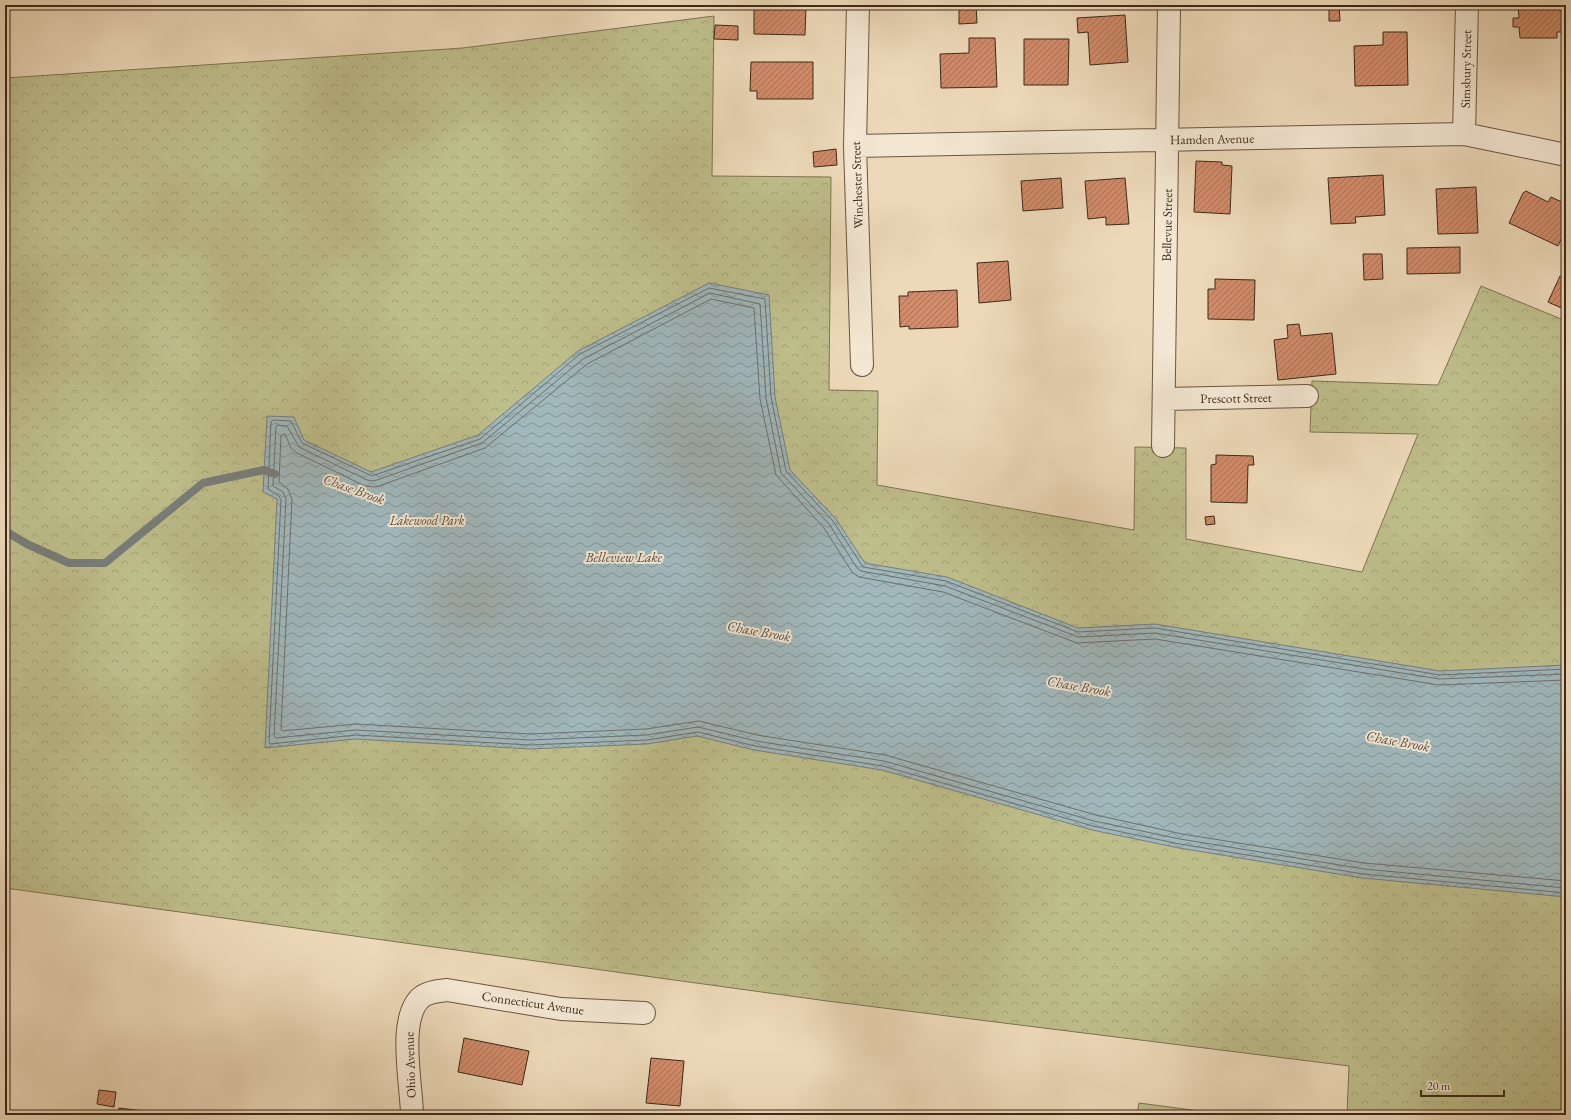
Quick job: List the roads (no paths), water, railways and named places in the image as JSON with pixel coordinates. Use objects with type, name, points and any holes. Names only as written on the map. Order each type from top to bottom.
[{"type":"street","name":"Winchester Street","points":[[858,5],[856,146],[862,365]]},
{"type":"street","name":"Bellevue Street","points":[[1163,446],[1165,399],[1169,5]]},
{"type":"street","name":"Simsbury Street","points":[[1464,134],[1467,5]]},
{"type":"street","name":"Hamden Avenue","points":[[856,146],[1464,134],[1566,155]]},
{"type":"street","name":"Prescott Street","points":[[1165,399],[1307,396]]},
{"type":"street","name":"Connecticut Avenue","points":[[424,996],[431,992],[447,990],[561,1009],[644,1013]]},
{"type":"street","name":"Ohio Avenue","points":[[412,1115],[408,1044],[409,1023],[414,1007],[424,996]]},
{"type":"water","name":"Belleview Lake","points":[[709,283],[769,295],[775,397],[790,470],[836,519],[865,563],[947,577],[1078,628],[1155,624],[1440,671],[1566,665],[1566,897],[1362,878],[1179,848],[1092,830],[882,770],[754,750],[697,736],[647,744],[530,749],[355,739],[265,748],[277,499],[263,492],[267,416],[294,417],[304,440],[371,472],[478,435],[578,351]]},
{"type":"waterway","name":"Chase Brook","points":[[5,531],[27,544],[69,563],[105,563],[203,483],[264,470],[275,474]]},
{"type":"park label","name":"Lakewood Park","points":[[427,520]]}]
